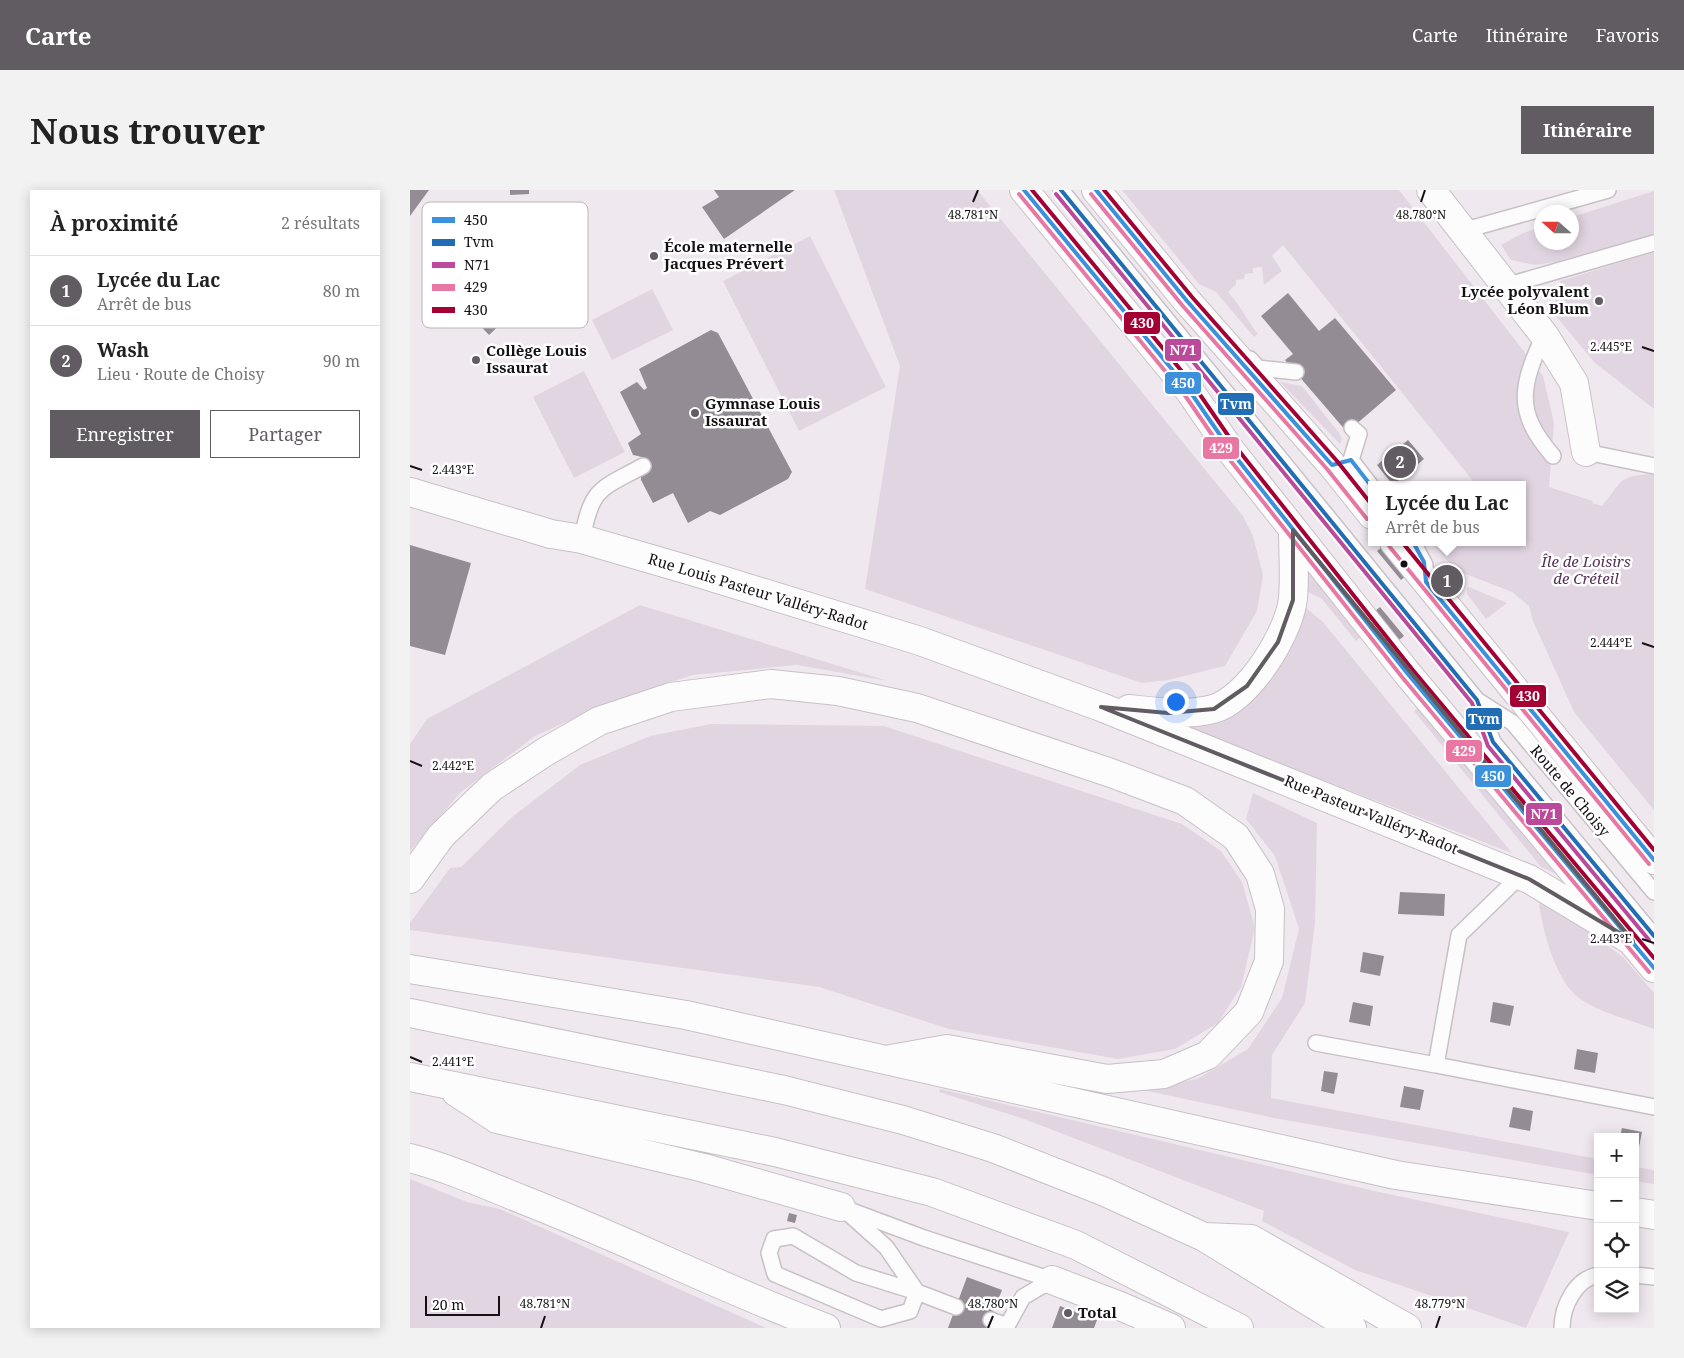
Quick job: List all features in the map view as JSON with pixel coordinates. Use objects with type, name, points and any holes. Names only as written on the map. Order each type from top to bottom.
[{"type":"main road","name":"Route de Choisy","points":[[1024,190],[1189,390],[1231,451],[1422,691],[1643,939],[1654,968]]},
{"type":"main road","points":[[1096,190],[1186,301],[1342,463],[1368,507]]},
{"type":"main road","points":[[1431,190],[1544,335],[1574,383],[1586,452]]},
{"type":"main road","name":"Rue Louis Pasteur Valléry-Radot","points":[[410,492],[551,534],[582,539],[920,641],[1100,707]]},
{"type":"main road","points":[[1100,707],[1168,713],[1214,709],[1247,686],[1278,642],[1293,600],[1293,530]]},
{"type":"main road","name":"Route de Choisy","points":[[1397,546],[1654,860]]},
{"type":"main road","points":[[410,879],[441,836],[492,787],[545,752],[599,721],[671,697],[771,684],[838,690],[917,708],[1111,773],[1176,797],[1185,801],[1236,838],[1260,874],[1270,909],[1269,961],[1249,1012],[1208,1055],[1164,1074],[1108,1079],[947,1049],[891,1060]]},
{"type":"main road","name":"Rue Pasteur Valléry-Radot","points":[[1100,707],[1520,876],[1643,939]]},
{"type":"main road","points":[[410,969],[686,1015],[1396,1175],[1594,1205]]},
{"type":"main road","points":[[410,1013],[784,1090],[903,1120],[993,1148],[1105,1192],[1204,1237],[1352,1328]]},
{"type":"main road","points":[[410,1077],[775,1152],[932,1192],[1076,1245],[1239,1328]]},
{"type":"main road","points":[[442,1083],[498,1119],[704,1168],[841,1207]]},
{"type":"main road","points":[[410,1158],[438,1166],[597,1228],[787,1313],[826,1328]]},
{"type":"main road","points":[[1639,1213],[1654,1215]]},
{"type":"main road","points":[[1204,1237],[1251,1239],[1407,1328]]},
{"type":"main road","points":[[1052,1280],[1171,1328]]},
{"type":"lane","name":"Route de Choisy","points":[[1061,190],[1477,700],[1513,723],[1654,892]]},
{"type":"lane","points":[[1554,205],[1560,190]]},
{"type":"lane","points":[[1557,205],[1608,190]]},
{"type":"lane","points":[[1462,231],[1534,211]]},
{"type":"lane","points":[[1505,286],[1654,243]]},
{"type":"lane","points":[[1186,301],[1211,315],[1258,368],[1296,372]]},
{"type":"lane","points":[[1544,335],[1528,372],[1526,410],[1530,426],[1553,456]]},
{"type":"lane","points":[[1352,428],[1359,434],[1342,463],[1368,484]]},
{"type":"lane","points":[[1586,452],[1654,466]]},
{"type":"lane","points":[[582,539],[594,496],[603,488],[643,466]]},
{"type":"lane","points":[[1415,546],[1424,562],[1426,582]]},
{"type":"lane","name":"Route de Choisy","points":[[1477,700],[1493,742],[1643,939]]},
{"type":"lane","points":[[1436,1064],[1459,935],[1520,876]]},
{"type":"lane","points":[[1316,1043],[1436,1064],[1654,1107]]},
{"type":"lane","points":[[841,1207],[924,1238],[1052,1280]]},
{"type":"lane","points":[[841,1207],[886,1247],[917,1292]]},
{"type":"lane","points":[[917,1292],[910,1310],[881,1319],[774,1274],[769,1253],[774,1239],[793,1236],[856,1273],[917,1292],[956,1307]]},
{"type":"lane","points":[[1639,1275],[1654,1277]]},
{"type":"lane","points":[[1562,1328],[1562,1315],[1577,1286],[1594,1277]]},
{"type":"lane","points":[[990,1320],[1007,1326],[1023,1297],[1052,1280]]},
{"type":"highlighted area","points":[[1293,530],[1633,941],[1529,879],[1101,707],[1168,713],[1214,709],[1247,686],[1278,642],[1293,600]]},
{"type":"green space","points":[[834,190],[977,190],[1243,516],[1253,536],[1263,575],[1257,611],[1225,666],[1168,680],[1142,683],[865,589],[900,366]]},
{"type":"green space","name":"Île de Loisirs de Créteil","points":[[1122,190],[1399,190],[1543,376],[1554,423],[1549,487],[1593,501],[1592,503],[1602,506],[1622,481],[1633,476],[1654,474],[1654,810],[1574,712],[1533,621],[1529,606],[1512,592],[1455,570],[1435,546],[1526,546],[1526,481],[1473,481],[1283,245],[1272,256],[1282,271],[1264,285],[1262,267],[1253,268],[1253,273],[1245,274],[1244,279],[1236,280],[1236,284],[1228,292],[1258,334],[1254,337],[1216,292],[1199,284]]},
{"type":"green space","points":[[1654,191],[1654,234],[1556,262],[1535,265],[1511,260],[1501,245],[1534,229],[1534,250],[1579,250],[1579,215]]},
{"type":"green space","points":[[810,236],[886,387],[799,431],[723,281]]},
{"type":"green space","points":[[1654,252],[1654,409],[1594,362],[1555,315],[1555,300],[1561,287],[1560,281]]},
{"type":"green space","points":[[652,289],[673,330],[612,360],[592,320]]},
{"type":"green space","points":[[584,371],[625,452],[574,478],[533,397]]},
{"type":"green space","points":[[1280,382],[1302,386],[1339,433],[1342,439],[1340,444]]},
{"type":"green space","points":[[1310,568],[1363,635],[1356,641],[1322,599],[1308,592],[1308,571]]},
{"type":"green space","points":[[1469,587],[1507,603],[1486,619],[1467,594],[1467,588]]},
{"type":"green space","points":[[640,605],[888,681],[797,665],[693,675],[610,702],[535,736],[461,792],[410,851],[410,744],[427,719]]},
{"type":"green space","points":[[1306,608],[1323,622],[1512,853],[1187,728],[1230,710],[1248,699],[1264,685],[1290,651]]},
{"type":"green space","points":[[1422,705],[1558,872],[1556,874],[1541,867],[1414,711]]},
{"type":"green space","points":[[711,724],[884,726],[1182,824],[1221,851],[1242,882],[1255,928],[1241,987],[1218,1023],[1175,1049],[1118,1059],[949,1029],[819,987],[410,930],[410,923],[450,868],[461,867],[512,817],[580,765],[650,736]]},
{"type":"green space","points":[[1253,793],[1317,823],[1315,923],[1305,1003],[1272,1055],[1271,1098],[1594,1158],[1594,1174],[1274,1118],[1143,1090],[1197,1079],[1248,1049],[1282,998],[1299,929],[1275,856],[1246,819]]},
{"type":"green space","points":[[1543,899],[1623,957],[1654,993],[1654,1029],[1596,1008],[1579,998],[1571,990],[1557,968],[1547,942],[1539,904]]},
{"type":"green space","points":[[940,1089],[1370,1190],[1569,1232],[1526,1328],[1355,1270],[1262,1221],[1264,1211],[1024,1119],[939,1092]]},
{"type":"green space","points":[[1639,1168],[1654,1170],[1654,1184],[1639,1182]]},
{"type":"green space","points":[[410,1179],[467,1202],[500,1209],[766,1328],[410,1328]]},
{"type":"building","points":[[410,190],[429,190],[410,216]]},
{"type":"building","points":[[510,190],[529,190],[529,194],[510,195]]},
{"type":"building","points":[[714,190],[795,190],[724,239],[702,207],[719,197]]},
{"type":"building","points":[[1288,293],[1319,331],[1335,318],[1396,390],[1347,432],[1285,360],[1293,354],[1261,316]]},
{"type":"building","points":[[482,328],[496,328],[489,335]]},
{"type":"building","name":"Gymnase Louis Issaurat","points":[[711,330],[718,333],[792,472],[788,479],[720,515],[710,511],[688,523],[673,493],[653,503],[641,480],[641,476],[649,471],[642,457],[633,455],[628,443],[641,434],[620,392],[637,382],[644,390],[647,388],[639,369]]},
{"type":"building","points":[[1408,440],[1424,459],[1398,481],[1390,481],[1377,465]]},
{"type":"building","points":[[410,545],[471,563],[445,655],[410,646]]},
{"type":"building","points":[[1383,546],[1407,575],[1401,580],[1377,551]]},
{"type":"building","points":[[1380,607],[1404,636],[1399,640],[1375,611]]},
{"type":"building","points":[[1400,892],[1445,894],[1444,916],[1398,914]]},
{"type":"building","points":[[1363,952],[1384,956],[1380,976],[1360,972]]},
{"type":"building","points":[[1353,1002],[1373,1006],[1370,1026],[1349,1022]]},
{"type":"building","points":[[1493,1002],[1514,1006],[1510,1026],[1490,1022]]},
{"type":"building","points":[[1577,1049],[1598,1053],[1595,1073],[1574,1069]]},
{"type":"building","points":[[1324,1071],[1338,1073],[1334,1094],[1321,1091]]},
{"type":"building","points":[[1404,1086],[1424,1090],[1420,1110],[1400,1107]]},
{"type":"building","points":[[1513,1107],[1533,1111],[1530,1131],[1509,1127]]},
{"type":"building","points":[[1622,1128],[1642,1132],[1639,1147],[1639,1133],[1621,1133]]},
{"type":"building","points":[[789,1213],[797,1215],[795,1223],[787,1221]]},
{"type":"building","points":[[967,1277],[1002,1290],[987,1328],[948,1328]]},
{"type":"building","name":"Total","points":[[1060,1306],[1097,1320],[1094,1328],[1052,1328]]},
{"type":"transit line","name":"450","points":[[1024,190],[1189,390],[1231,451],[1407,673],[1654,968]]},
{"type":"transit line","name":"430","points":[[1032,190],[1194,386],[1236,447],[1412,669],[1654,958]]},
{"type":"transit line","name":"Tvm","points":[[1061,190],[1477,700],[1493,742],[1654,936]]},
{"type":"transit line","name":"450","points":[[1096,190],[1187,301],[1332,465],[1351,460],[1368,482]]},
{"type":"transit line","name":"430","points":[[1104,190],[1192,297],[1337,461],[1368,500]]},
{"type":"transit line","name":"429","points":[[1019,194],[1184,394],[1226,455],[1402,677],[1649,972]]},
{"type":"transit line","name":"N71","points":[[1056,194],[1472,703],[1488,746],[1649,940]]},
{"type":"transit line","name":"429","points":[[1091,194],[1182,305],[1327,469],[1367,519]]},
{"type":"transit line","name":"429","points":[[1389,546],[1649,864]]},
{"type":"transit line","name":"430","points":[[1405,546],[1654,850]]},
{"type":"transit line","name":"450","points":[[1415,546],[1424,562],[1426,582],[1654,860]]},
{"type":"place","name":"École maternelle Jacques Prévert","points":[[654,256]]},
{"type":"place","name":"Lycée polyvalent Léon Blum","points":[[1599,301]]},
{"type":"place","name":"Collège Louis Issaurat","points":[[476,360]]},
{"type":"place","name":"Gymnase Louis Issaurat","points":[[695,413]]},
{"type":"place","name":"Wash","points":[[1400,462]]},
{"type":"place","name":"Lycée du Lac","points":[[1447,581]]},
{"type":"place","name":"Total","points":[[1068,1313]]}]
